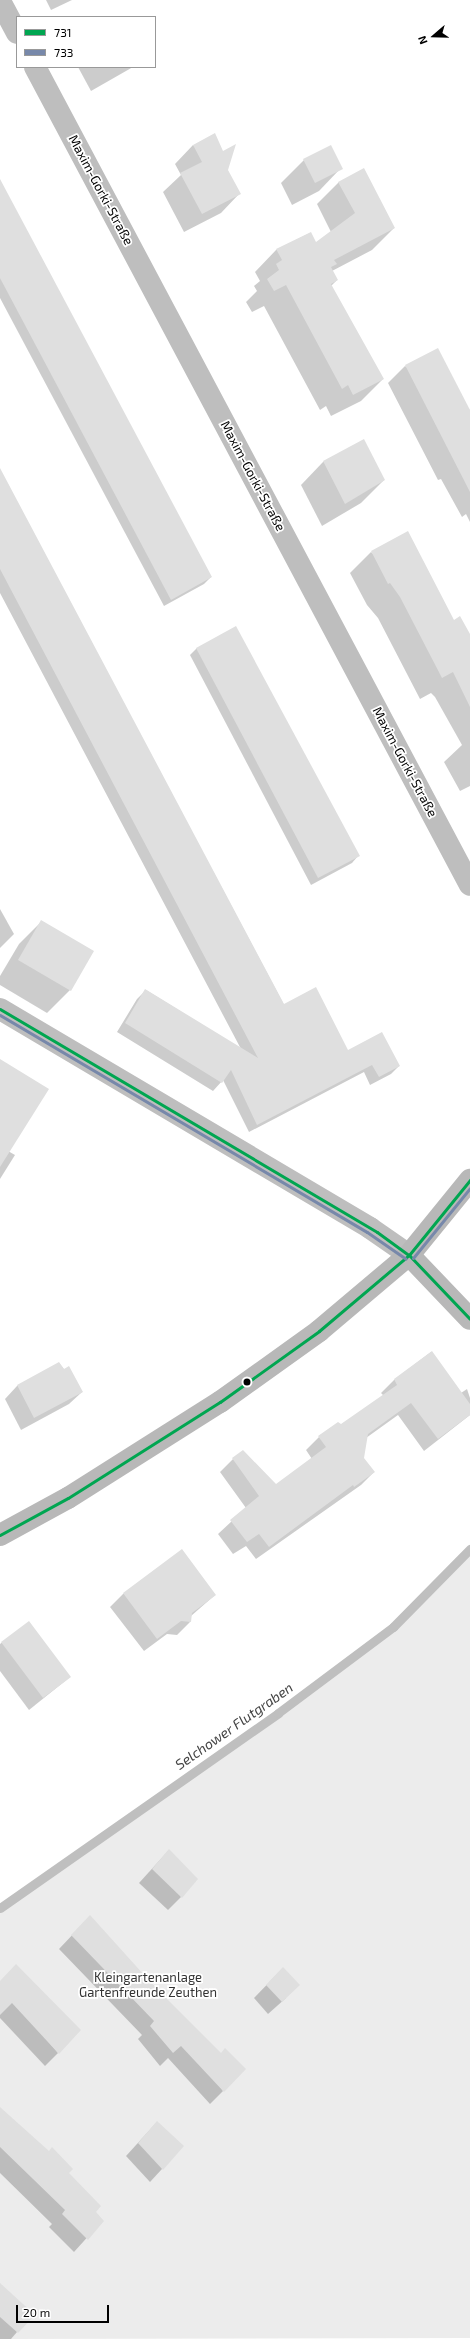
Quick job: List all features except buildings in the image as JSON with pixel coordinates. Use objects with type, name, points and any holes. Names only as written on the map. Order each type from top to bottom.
[{"type":"street","points":[[0,1],[16,31]]},
{"type":"street","name":"Maxim-Gorki-Straße","points":[[36,68],[470,885]]},
{"type":"street","points":[[0,1009],[370,1228],[409,1255],[470,1319]]},
{"type":"street","points":[[0,1535],[68,1498],[255,1378],[348,1308],[409,1255],[470,1180]]},
{"type":"green space","name":"Kleingartenanlage Gartenfreunde Zeuthen","points":[[470,1549],[470,2338],[0,2339],[0,1909],[351,1663]]},
{"type":"waterway","name":"Selchower Flutgraben","points":[[0,1908],[278,1713],[393,1627],[470,1549]]},
{"type":"transit line","name":"731","points":[[0,1009],[377,1232],[409,1255],[470,1319]]},
{"type":"transit line","name":"733","points":[[0,1015],[367,1232],[406,1259]]},
{"type":"transit line","name":"731","points":[[0,1535],[68,1498],[220,1402],[319,1331],[409,1255],[470,1180]]},
{"type":"transit line","name":"733","points":[[413,1258],[470,1188]]}]
